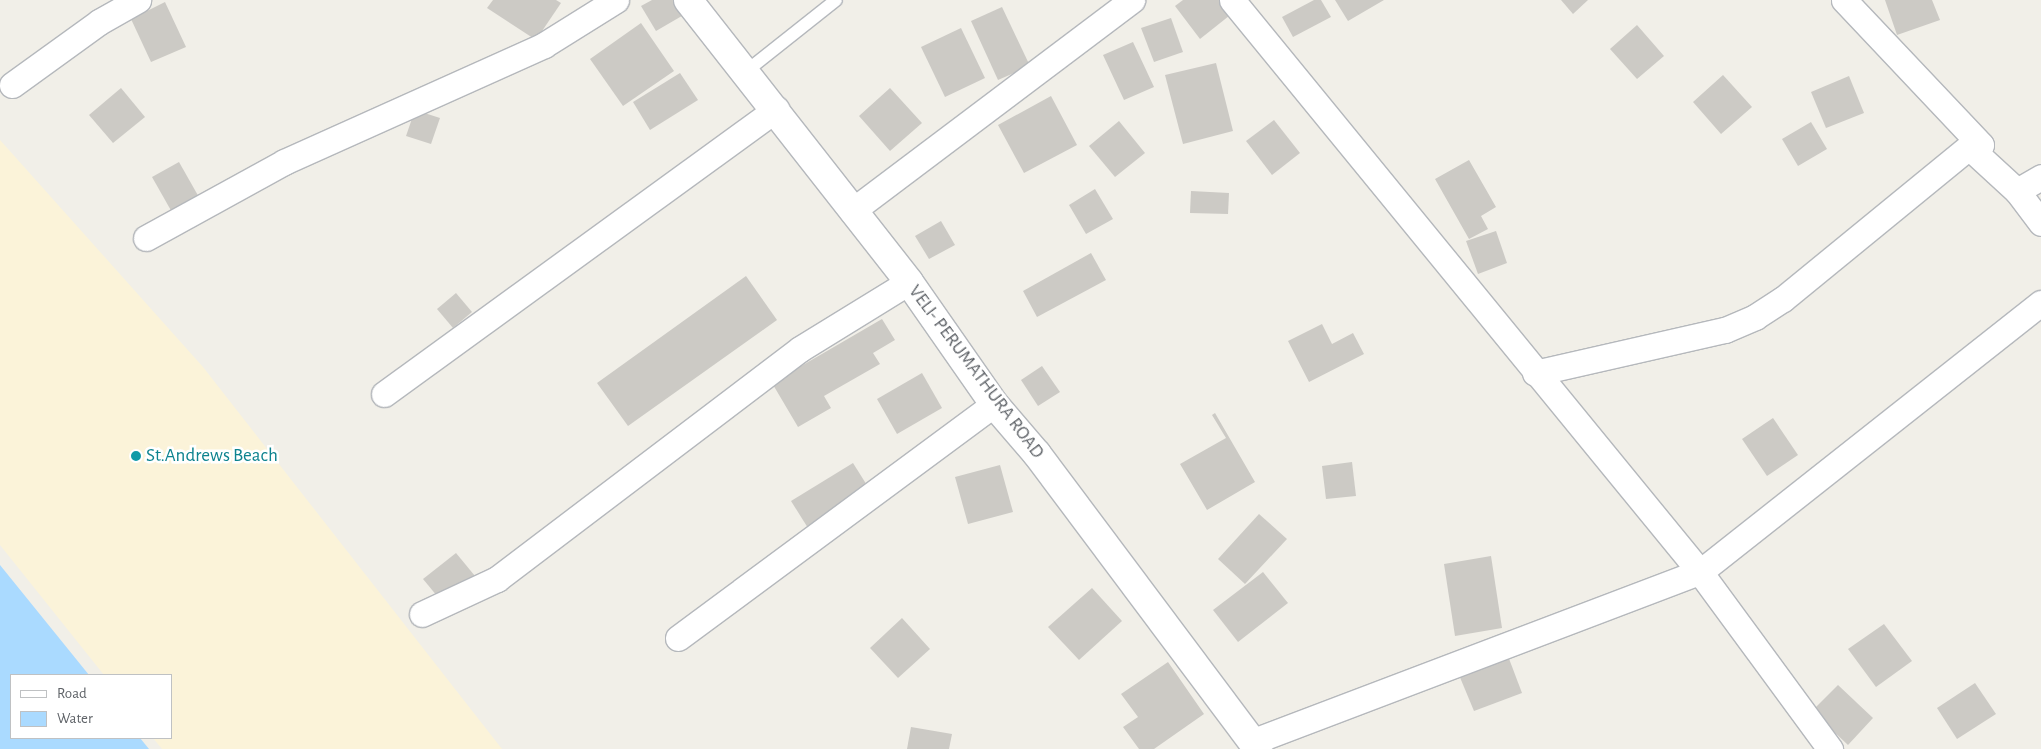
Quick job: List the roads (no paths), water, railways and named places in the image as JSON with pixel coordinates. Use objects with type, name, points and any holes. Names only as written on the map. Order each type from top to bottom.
[{"type":"main road","name":"VELI- PERUMATHURA ROAD","points":[[688,0],[744,74],[776,109],[852,211],[910,282],[994,404],[1037,454],[1256,745]]},
{"type":"street","points":[[12,85],[99,22],[138,0]]},
{"type":"street","points":[[146,238],[284,162],[544,44],[616,0]]},
{"type":"street","points":[[852,211],[1132,0]]},
{"type":"street","points":[[1232,0],[1535,373],[1700,572],[1830,749]]},
{"type":"street","points":[[1535,373],[1725,330],[1756,317],[1783,299],[1969,147],[1981,145],[1844,0]]},
{"type":"street","points":[[384,394],[776,109]]},
{"type":"street","points":[[1969,147],[2017,191],[2041,223]]},
{"type":"street","points":[[2017,191],[2041,177]]},
{"type":"street","points":[[422,614],[497,579],[800,349],[910,282]]},
{"type":"street","points":[[1256,745],[1700,572],[2041,303]]},
{"type":"street","points":[[678,638],[994,404]]},
{"type":"lane","points":[[744,74],[836,0]]},
{"type":"water","points":[[0,565],[88,674],[10,674],[10,739],[141,739],[149,749],[0,749]]},
{"type":"place","name":"St.Andrews Beach","points":[[136,456]]}]
